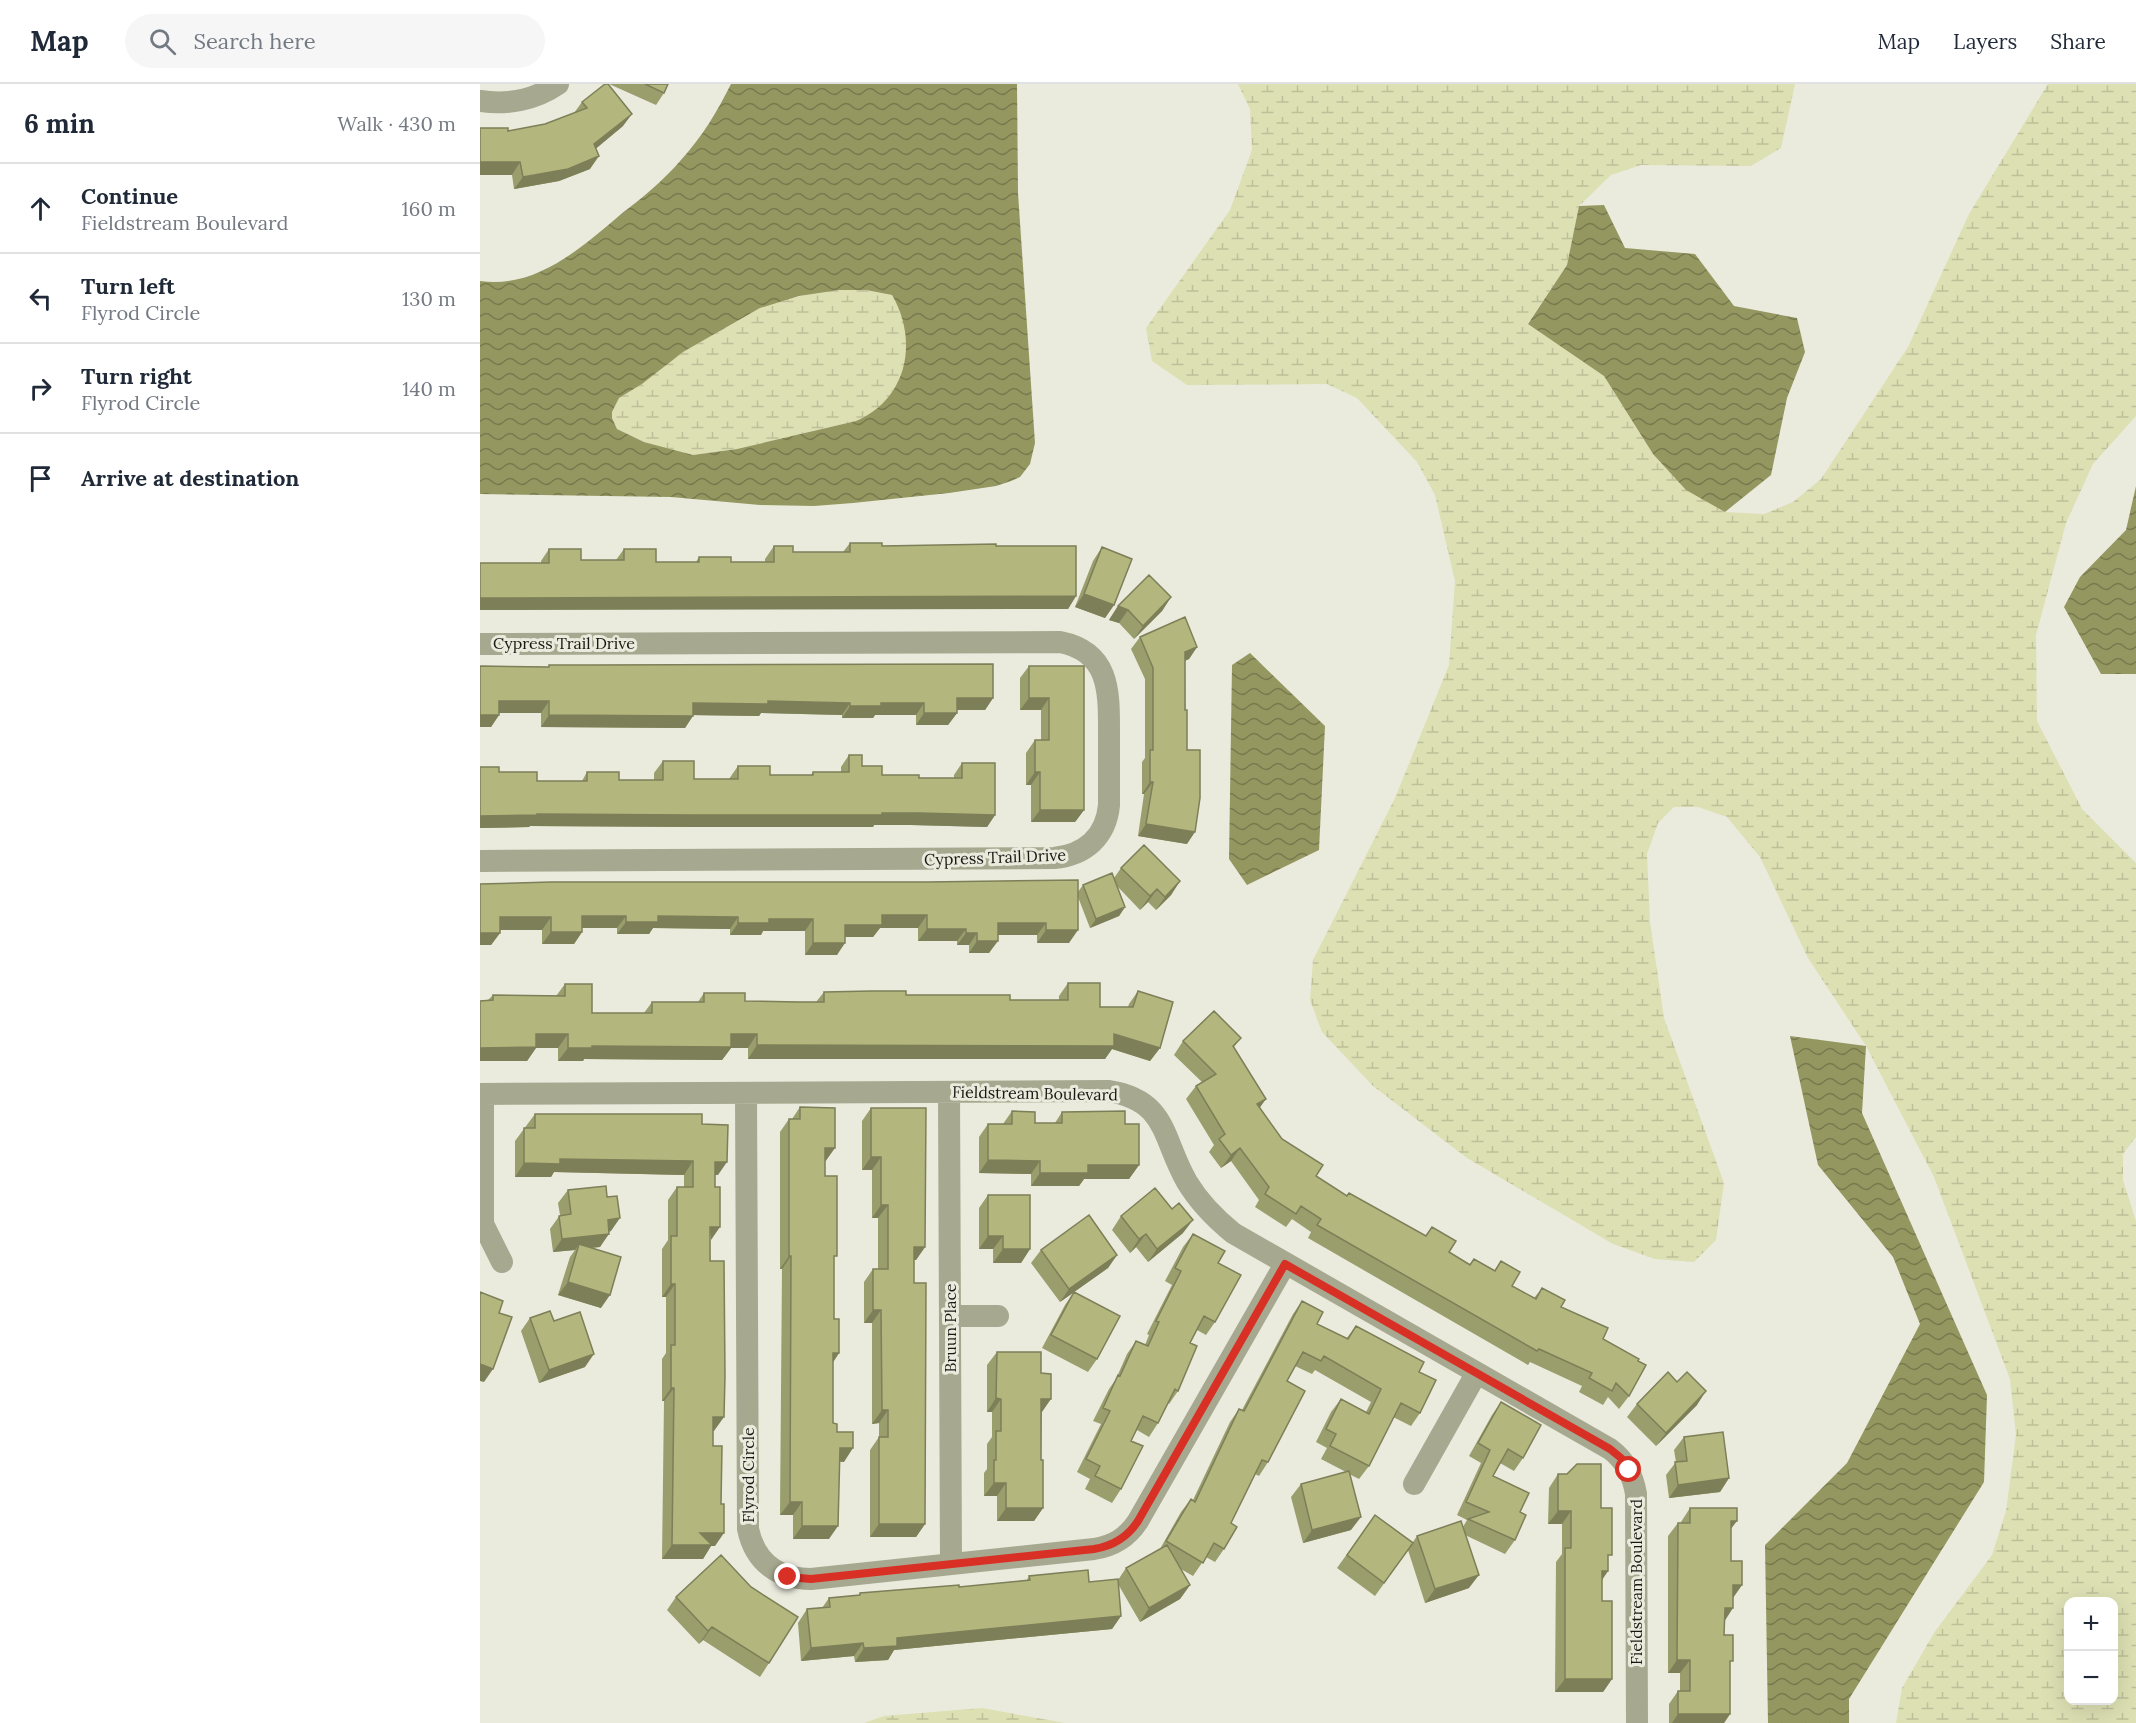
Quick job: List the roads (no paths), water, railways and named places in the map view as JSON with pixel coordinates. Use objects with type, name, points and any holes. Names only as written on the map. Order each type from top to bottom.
[{"type":"street","points":[[480,101],[521,100],[545,92],[558,84]]},
{"type":"street","name":"Cypress Trail Drive","points":[[480,644],[1038,641],[1065,643],[1091,657],[1100,666],[1107,683],[1109,694],[1109,805],[1107,819],[1098,837],[1082,851],[1064,858],[480,861]]},
{"type":"street","name":"Fieldstream Boulevard","points":[[481,1094],[1108,1091],[1140,1101],[1160,1122],[1189,1185],[1214,1216],[1239,1237],[1610,1449],[1621,1458],[1631,1475],[1635,1494],[1637,1723]]},
{"type":"street","name":"Bruun Place","points":[[949,1092],[951,1564]]},
{"type":"street","name":"Flyrod Circle","points":[[746,1093],[748,1529],[753,1547],[761,1560],[770,1568],[788,1577],[802,1579],[951,1564],[1099,1548],[1116,1543],[1128,1534],[1138,1521],[1285,1264]]},
{"type":"street","points":[[481,1094],[483,1224],[502,1263]]},
{"type":"street","points":[[950,1316],[998,1316]]},
{"type":"street","points":[[1414,1484],[1476,1374]]},
{"type":"water","points":[[731,84],[1017,84],[1018,193],[1035,443],[1030,464],[1020,477],[996,486],[949,493],[814,506],[760,505],[671,497],[480,494],[480,281],[500,282],[520,279],[539,272],[590,240],[674,168],[715,114]],"holes":[[[839,290],[866,290],[892,295],[905,331],[906,350],[897,384],[887,399],[856,421],[737,449],[693,455],[644,442],[617,429],[612,412],[619,398],[642,384],[683,352],[760,308],[799,296]]]},
{"type":"water","points":[[1604,205],[1625,248],[1695,254],[1734,306],[1797,318],[1805,352],[1787,398],[1771,475],[1725,512],[1686,490],[1653,454],[1604,376],[1528,324],[1567,265],[1579,206]]},
{"type":"water","points":[[2136,486],[2136,674],[2101,674],[2064,607],[2080,577],[2126,530]]},
{"type":"water","points":[[1250,653],[1325,726],[1319,850],[1247,885],[1229,859],[1232,665]]},
{"type":"water","points":[[1790,1036],[1866,1046],[1862,1113],[1987,1395],[1984,1482],[1849,1699],[1849,1723],[1768,1723],[1765,1545],[1847,1463],[1920,1324],[1893,1257],[1818,1165]]}]
